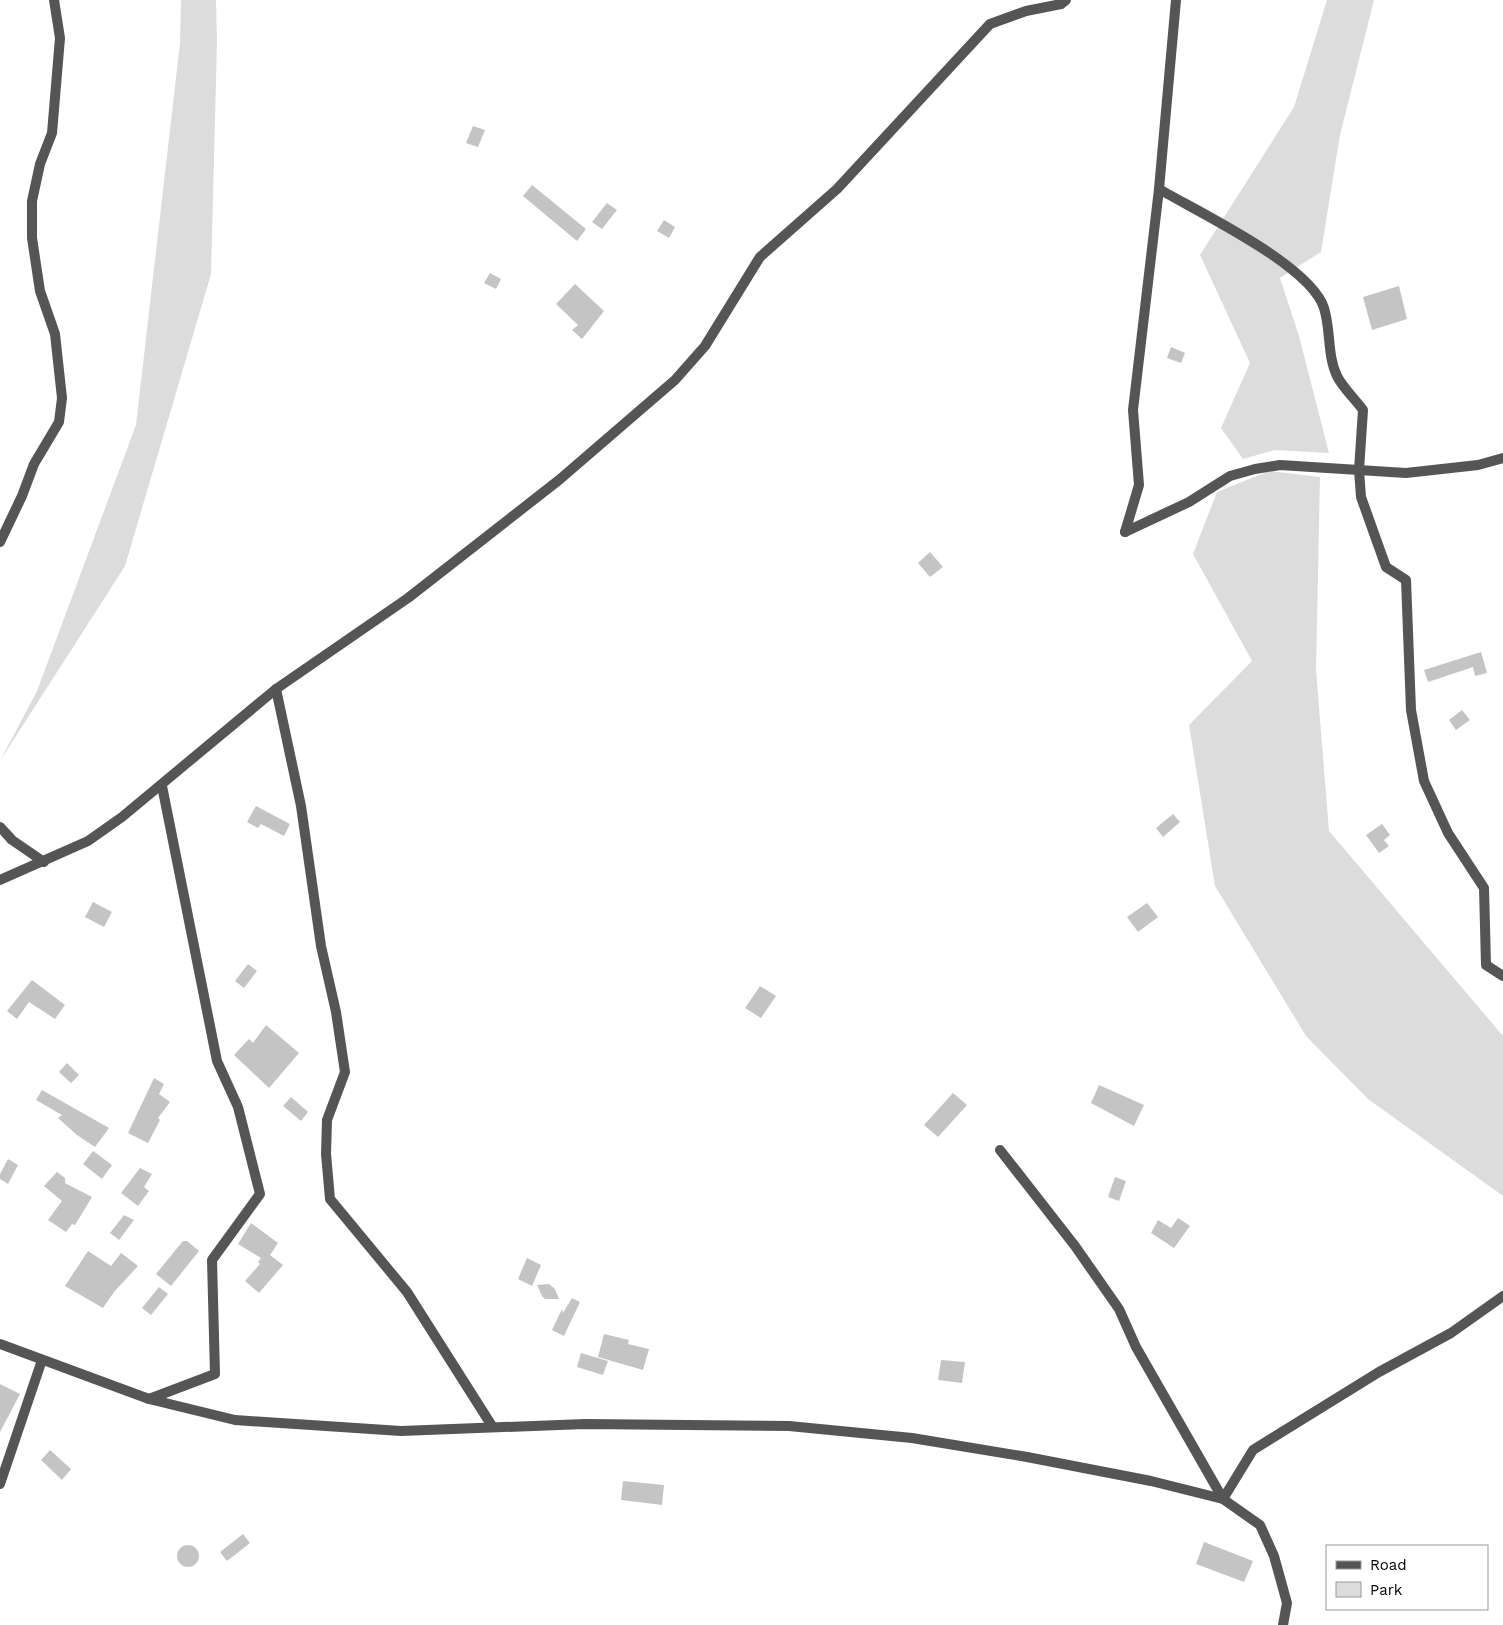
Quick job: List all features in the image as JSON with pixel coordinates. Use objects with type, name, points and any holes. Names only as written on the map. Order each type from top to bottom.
[{"type":"street","points":[[0,542],[22,496],[34,464],[59,422],[62,398],[54,334],[40,291],[32,238],[32,201],[40,164],[52,133],[60,38],[54,0]]},
{"type":"street","points":[[0,880],[88,841],[162,786],[276,689],[408,598],[484,541],[675,380],[705,346],[760,257],[838,189],[990,24],[1026,10],[1061,4],[1066,0]]},
{"type":"street","points":[[1176,0],[1159,189],[1133,410],[1139,485],[1125,532],[1189,502],[1230,476],[1255,469],[1280,465],[1406,473],[1478,465],[1503,458]]},
{"type":"street","points":[[1159,189],[1272,254],[1290,267],[1318,295],[1324,308],[1332,360],[1337,376],[1363,410],[1359,470],[1361,497],[1386,567],[1406,580],[1411,710],[1424,781],[1448,833],[1484,888],[1486,965],[1503,976]]},
{"type":"street","points":[[276,689],[301,806],[321,946],[336,1012],[345,1072],[327,1120],[326,1154],[330,1199],[406,1292],[492,1426]]},
{"type":"street","points":[[149,1399],[215,1374],[212,1260],[260,1194],[249,1142],[238,1107],[217,1061],[162,786]]},
{"type":"street","points":[[0,827],[12,840],[44,862]]},
{"type":"street","points":[[1000,1150],[1075,1246],[1119,1309],[1136,1347],[1222,1499]]},
{"type":"street","points":[[1222,1499],[1253,1450],[1378,1372],[1451,1332],[1503,1296]]},
{"type":"street","points":[[0,1344],[149,1399],[235,1420],[401,1431],[492,1426],[789,1426],[912,1438],[1028,1457],[1151,1481],[1222,1499],[1260,1525],[1274,1556],[1287,1603],[1283,1625]]},
{"type":"street","points":[[0,1484],[42,1360]]},
{"type":"green space","points":[[181,0],[216,0],[217,43],[211,274],[125,566],[0,761],[37,691],[136,425],[180,43]]},
{"type":"green space","points":[[1327,0],[1374,0],[1340,135],[1321,252],[1280,278],[1299,336],[1329,453],[1275,450],[1243,459],[1221,428],[1250,363],[1200,255],[1294,107]]},
{"type":"green space","points":[[1269,471],[1320,477],[1316,670],[1329,831],[1503,1036],[1503,1196],[1368,1099],[1306,1036],[1215,886],[1189,725],[1252,661],[1193,554],[1217,492]]},
{"type":"building","points":[[473,126],[485,130],[478,147],[466,143]]},
{"type":"building","points":[[532,185],[586,229],[577,241],[523,196]]},
{"type":"building","points":[[607,203],[617,210],[602,229],[592,222]]},
{"type":"building","points":[[664,220],[675,227],[669,238],[657,231]]},
{"type":"building","points":[[490,273],[501,279],[496,289],[484,283]]},
{"type":"building","points":[[575,284],[604,311],[582,339],[572,330],[578,325],[556,304]]},
{"type":"building","points":[[1399,286],[1407,319],[1372,330],[1363,297]]},
{"type":"building","points":[[1171,347],[1185,353],[1181,363],[1167,358]]},
{"type":"building","points":[[930,552],[943,567],[930,577],[918,563]]},
{"type":"building","points":[[1481,652],[1487,673],[1475,676],[1473,667],[1428,682],[1424,670]]},
{"type":"building","points":[[1462,710],[1470,720],[1456,730],[1449,720]]},
{"type":"building","points":[[256,806],[290,824],[284,836],[261,824],[258,828],[247,822]]},
{"type":"building","points":[[1173,814],[1180,822],[1163,837],[1156,828]]},
{"type":"building","points":[[1382,824],[1390,835],[1384,840],[1389,846],[1379,853],[1366,835]]},
{"type":"building","points":[[93,902],[112,912],[104,927],[85,917]]},
{"type":"building","points":[[1147,903],[1158,917],[1138,932],[1127,917]]},
{"type":"building","points":[[248,964],[257,971],[244,988],[235,981]]},
{"type":"building","points":[[32,980],[65,1005],[55,1019],[29,1002],[17,1019],[7,1011]]},
{"type":"building","points":[[760,986],[776,996],[761,1018],[745,1008]]},
{"type":"building","points":[[266,1025],[299,1053],[269,1088],[234,1055],[249,1039],[253,1043]]},
{"type":"building","points":[[67,1063],[79,1075],[71,1083],[59,1072]]},
{"type":"building","points":[[154,1078],[164,1084],[159,1094],[170,1102],[158,1118],[160,1120],[148,1143],[128,1133]]},
{"type":"building","points":[[1099,1085],[1144,1105],[1134,1126],[1091,1103]]},
{"type":"building","points":[[42,1090],[109,1128],[95,1147],[77,1135],[58,1118],[62,1115],[36,1100]]},
{"type":"building","points":[[953,1093],[967,1105],[938,1137],[924,1125]]},
{"type":"building","points":[[291,1097],[308,1112],[301,1121],[283,1106]]},
{"type":"building","points":[[93,1151],[112,1165],[102,1179],[83,1164]]},
{"type":"building","points":[[8,1159],[18,1165],[8,1184],[0,1179],[0,1174]]},
{"type":"building","points":[[140,1168],[152,1174],[144,1187],[149,1191],[138,1206],[121,1193]]},
{"type":"building","points":[[57,1172],[65,1178],[65,1183],[92,1197],[75,1225],[72,1224],[66,1232],[48,1220],[62,1201],[44,1186]]},
{"type":"building","points":[[1115,1177],[1126,1181],[1119,1201],[1108,1197]]},
{"type":"building","points":[[124,1215],[134,1220],[119,1240],[110,1233]]},
{"type":"building","points":[[1178,1218],[1190,1226],[1174,1248],[1151,1233],[1158,1220],[1171,1228]]},
{"type":"building","points":[[251,1223],[278,1243],[270,1255],[283,1265],[259,1293],[245,1281],[260,1264],[258,1262],[261,1258],[238,1244]]},
{"type":"building","points":[[183,1241],[187,1241],[199,1251],[171,1286],[156,1274]]},
{"type":"building","points":[[88,1251],[111,1266],[121,1253],[138,1266],[114,1292],[103,1308],[65,1286]]},
{"type":"building","points":[[527,1258],[541,1265],[532,1286],[518,1279]]},
{"type":"building","points":[[549,1284],[555,1289],[559,1299],[545,1299],[542,1296],[537,1285]]},
{"type":"building","points":[[159,1287],[168,1294],[151,1315],[142,1308]]},
{"type":"building","points":[[572,1298],[580,1302],[564,1336],[552,1330],[562,1309],[563,1313]]},
{"type":"building","points":[[604,1334],[629,1340],[628,1344],[649,1349],[643,1370],[598,1357]]},
{"type":"building","points":[[581,1353],[608,1361],[603,1375],[577,1367]]},
{"type":"building","points":[[941,1360],[965,1362],[962,1383],[938,1380]]},
{"type":"building","points":[[0,1384],[20,1394],[0,1432]]},
{"type":"building","points":[[50,1450],[71,1469],[62,1480],[41,1460]]},
{"type":"building","points":[[623,1481],[664,1485],[662,1505],[621,1500]]},
{"type":"building","points":[[243,1534],[250,1543],[227,1561],[220,1552]]},
{"type":"building","points":[[1204,1542],[1253,1561],[1244,1582],[1196,1564]]},
{"type":"building","points":[[188,1545],[196,1548],[199,1556],[196,1564],[188,1567],[180,1564],[177,1556],[180,1548]]}]
